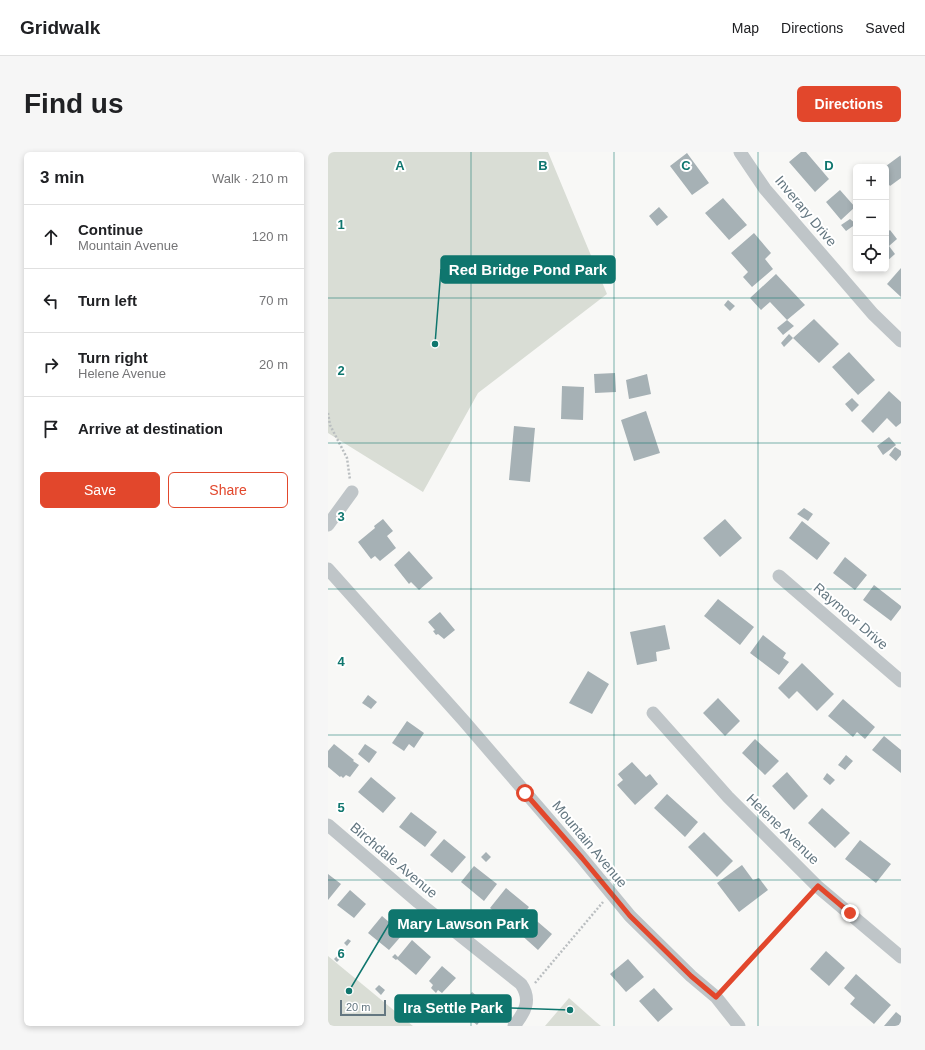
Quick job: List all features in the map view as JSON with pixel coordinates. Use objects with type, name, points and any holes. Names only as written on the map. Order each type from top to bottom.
[{"type":"street","name":"Inverary Drive","points":[[740,152],[765,189],[874,314],[901,341]]},
{"type":"street","points":[[328,525],[352,492]]},
{"type":"street","name":"Mountain Avenue","points":[[328,569],[464,721],[630,916],[691,976],[716,997],[739,1026]]},
{"type":"street","name":"Raymoor Drive","points":[[780,576],[901,681]]},
{"type":"street","name":"Helene Avenue","points":[[653,713],[728,797],[818,886],[901,957]]},
{"type":"street","name":"Birchdale Avenue","points":[[328,826],[418,902],[518,981],[525,990],[526,996]]},
{"type":"street","points":[[514,1026],[526,1007],[526,996]]},
{"type":"path","points":[[328,413],[330,425],[347,458],[352,492]]},
{"type":"path","points":[[716,997],[818,886]]},
{"type":"path","points":[[526,996],[610,893]]},
{"type":"shaded area","points":[[328,152],[548,152],[607,294],[478,393],[423,492],[328,433]]},
{"type":"shaded area","points":[[328,956],[413,1026],[328,1026]]},
{"type":"shaded area","points":[[569,998],[596,1022],[601,1026],[545,1026]]},
{"type":"building","points":[[801,152],[806,152],[829,179],[815,192],[789,162]]},
{"type":"building","points":[[687,153],[709,183],[692,195],[670,166]]},
{"type":"building","points":[[901,155],[901,178],[890,186],[889,185],[889,164]]},
{"type":"building","points":[[840,190],[853,205],[853,209],[841,220],[826,202]]},
{"type":"building","points":[[723,198],[747,225],[729,240],[705,213]]},
{"type":"building","points":[[659,207],[668,217],[657,226],[649,216]]},
{"type":"building","points":[[850,219],[853,222],[853,226],[846,231],[841,225]]},
{"type":"building","points":[[890,230],[897,239],[889,246],[889,236]]},
{"type":"building","points":[[754,233],[771,253],[765,259],[773,269],[752,287],[743,277],[748,272],[731,253]]},
{"type":"building","points":[[889,246],[895,254],[889,259]]},
{"type":"building","points":[[901,268],[901,297],[887,284]]},
{"type":"building","points":[[776,274],[805,305],[787,320],[770,302],[761,310],[750,298]]},
{"type":"building","points":[[728,300],[735,306],[730,311],[724,305]]},
{"type":"building","points":[[814,319],[839,344],[819,363],[793,338]]},
{"type":"building","points":[[787,320],[794,326],[783,335],[777,328]]},
{"type":"building","points":[[789,334],[793,338],[784,347],[781,343]]},
{"type":"building","points":[[849,352],[875,380],[858,395],[832,367]]},
{"type":"building","points":[[615,373],[616,392],[595,393],[594,374]]},
{"type":"building","points":[[647,374],[651,394],[629,399],[626,380]]},
{"type":"building","points":[[562,386],[584,387],[583,420],[561,419]]},
{"type":"building","points":[[889,391],[901,402],[901,423],[896,427],[887,418],[873,433],[861,421]]},
{"type":"building","points":[[852,398],[859,405],[852,412],[845,404]]},
{"type":"building","points":[[646,411],[660,453],[634,461],[621,420]]},
{"type":"building","points":[[514,426],[535,428],[530,482],[509,480]]},
{"type":"building","points":[[889,437],[896,445],[883,455],[877,446]]},
{"type":"building","points":[[895,447],[901,451],[901,455],[896,461],[889,455]]},
{"type":"building","points":[[804,508],[813,514],[808,521],[797,514]]},
{"type":"building","points":[[383,519],[393,531],[387,536],[396,548],[380,561],[375,556],[371,559],[358,542],[375,528],[374,526]]},
{"type":"building","points":[[725,519],[742,538],[720,557],[703,538]]},
{"type":"building","points":[[802,521],[830,543],[817,560],[789,538]]},
{"type":"building","points":[[409,551],[433,578],[419,590],[411,582],[409,584],[394,565]]},
{"type":"building","points":[[845,557],[867,575],[855,590],[833,573]]},
{"type":"building","points":[[874,585],[901,606],[891,621],[863,600]]},
{"type":"building","points":[[718,599],[754,627],[740,645],[704,616]]},
{"type":"building","points":[[440,612],[455,630],[444,639],[438,634],[436,635],[433,631],[435,630],[428,622]]},
{"type":"building","points":[[665,625],[670,649],[656,652],[657,661],[637,665],[630,632]]},
{"type":"building","points":[[763,635],[786,653],[783,658],[789,662],[779,675],[750,653]]},
{"type":"building","points":[[802,663],[834,694],[817,711],[797,691],[789,699],[778,688]]},
{"type":"building","points":[[588,671],[609,684],[592,714],[569,703]]},
{"type":"building","points":[[368,695],[377,702],[371,709],[362,703]]},
{"type":"building","points":[[718,698],[740,721],[725,736],[703,713]]},
{"type":"building","points":[[843,699],[875,727],[865,739],[857,732],[853,737],[828,716]]},
{"type":"building","points":[[407,721],[424,733],[414,748],[409,744],[404,751],[392,743]]},
{"type":"building","points":[[884,736],[901,750],[901,773],[872,750]]},
{"type":"building","points":[[755,739],[779,761],[765,775],[742,753]]},
{"type":"building","points":[[334,744],[359,765],[350,777],[346,775],[343,778],[341,776],[340,777],[328,767],[328,751]]},
{"type":"building","points":[[365,744],[377,752],[369,763],[358,754]]},
{"type":"building","points":[[846,755],[853,761],[845,770],[838,765]]},
{"type":"building","points":[[632,762],[646,777],[650,774],[658,784],[635,805],[617,785],[623,780],[618,774]]},
{"type":"building","points":[[787,772],[808,796],[794,810],[772,786]]},
{"type":"building","points":[[827,773],[835,780],[830,785],[823,779]]},
{"type":"building","points":[[371,777],[396,798],[383,813],[358,792]]},
{"type":"building","points":[[667,794],[698,822],[685,837],[654,808]]},
{"type":"building","points":[[822,808],[850,833],[835,848],[808,823]]},
{"type":"building","points":[[411,812],[437,832],[425,847],[399,827]]},
{"type":"building","points":[[704,832],[733,861],[717,877],[688,847]]},
{"type":"building","points":[[444,839],[466,857],[452,873],[430,855]]},
{"type":"building","points":[[860,840],[891,864],[876,883],[845,859]]},
{"type":"building","points":[[486,852],[491,857],[486,862],[481,857]]},
{"type":"building","points":[[742,865],[753,880],[759,878],[768,890],[739,912],[717,883]]},
{"type":"building","points":[[474,866],[497,884],[484,901],[461,882]]},
{"type":"building","points":[[328,874],[341,884],[328,900]]},
{"type":"building","points":[[506,888],[529,907],[518,921],[512,916],[507,922],[490,908]]},
{"type":"building","points":[[350,890],[366,904],[354,918],[337,905]]},
{"type":"building","points":[[382,916],[403,934],[389,950],[368,933]]},
{"type":"building","points":[[531,916],[552,934],[538,950],[518,932]]},
{"type":"building","points":[[348,939],[351,941],[347,946],[344,943]]},
{"type":"building","points":[[412,940],[431,957],[416,975],[397,959],[396,960],[392,957],[395,954],[398,957]]},
{"type":"building","points":[[826,951],[845,968],[829,986],[810,969]]},
{"type":"building","points":[[338,955],[341,958],[337,962],[334,959]]},
{"type":"building","points":[[628,959],[644,977],[626,992],[610,974]]},
{"type":"building","points":[[442,966],[456,978],[442,993],[438,990],[436,993],[431,988],[433,985],[429,981]]},
{"type":"building","points":[[856,974],[891,1005],[874,1024],[850,1004],[855,998],[844,988]]},
{"type":"building","points":[[379,985],[385,990],[381,995],[375,989]]},
{"type":"building","points":[[654,988],[673,1009],[658,1022],[639,1001]]},
{"type":"building","points":[[472,992],[491,1008],[477,1025],[458,1009]]},
{"type":"building","points":[[896,1012],[901,1016],[901,1026],[884,1026]]},
{"type":"place","name":"Red Bridge Pond Park","points":[[435,344]]},
{"type":"place","name":"Mary Lawson Park","points":[[349,991]]},
{"type":"place","name":"Ira Settle Park","points":[[570,1010]]},
{"type":"route","points":[[525,793],[630,916],[691,976],[716,997],[818,886],[850,913]]}]
